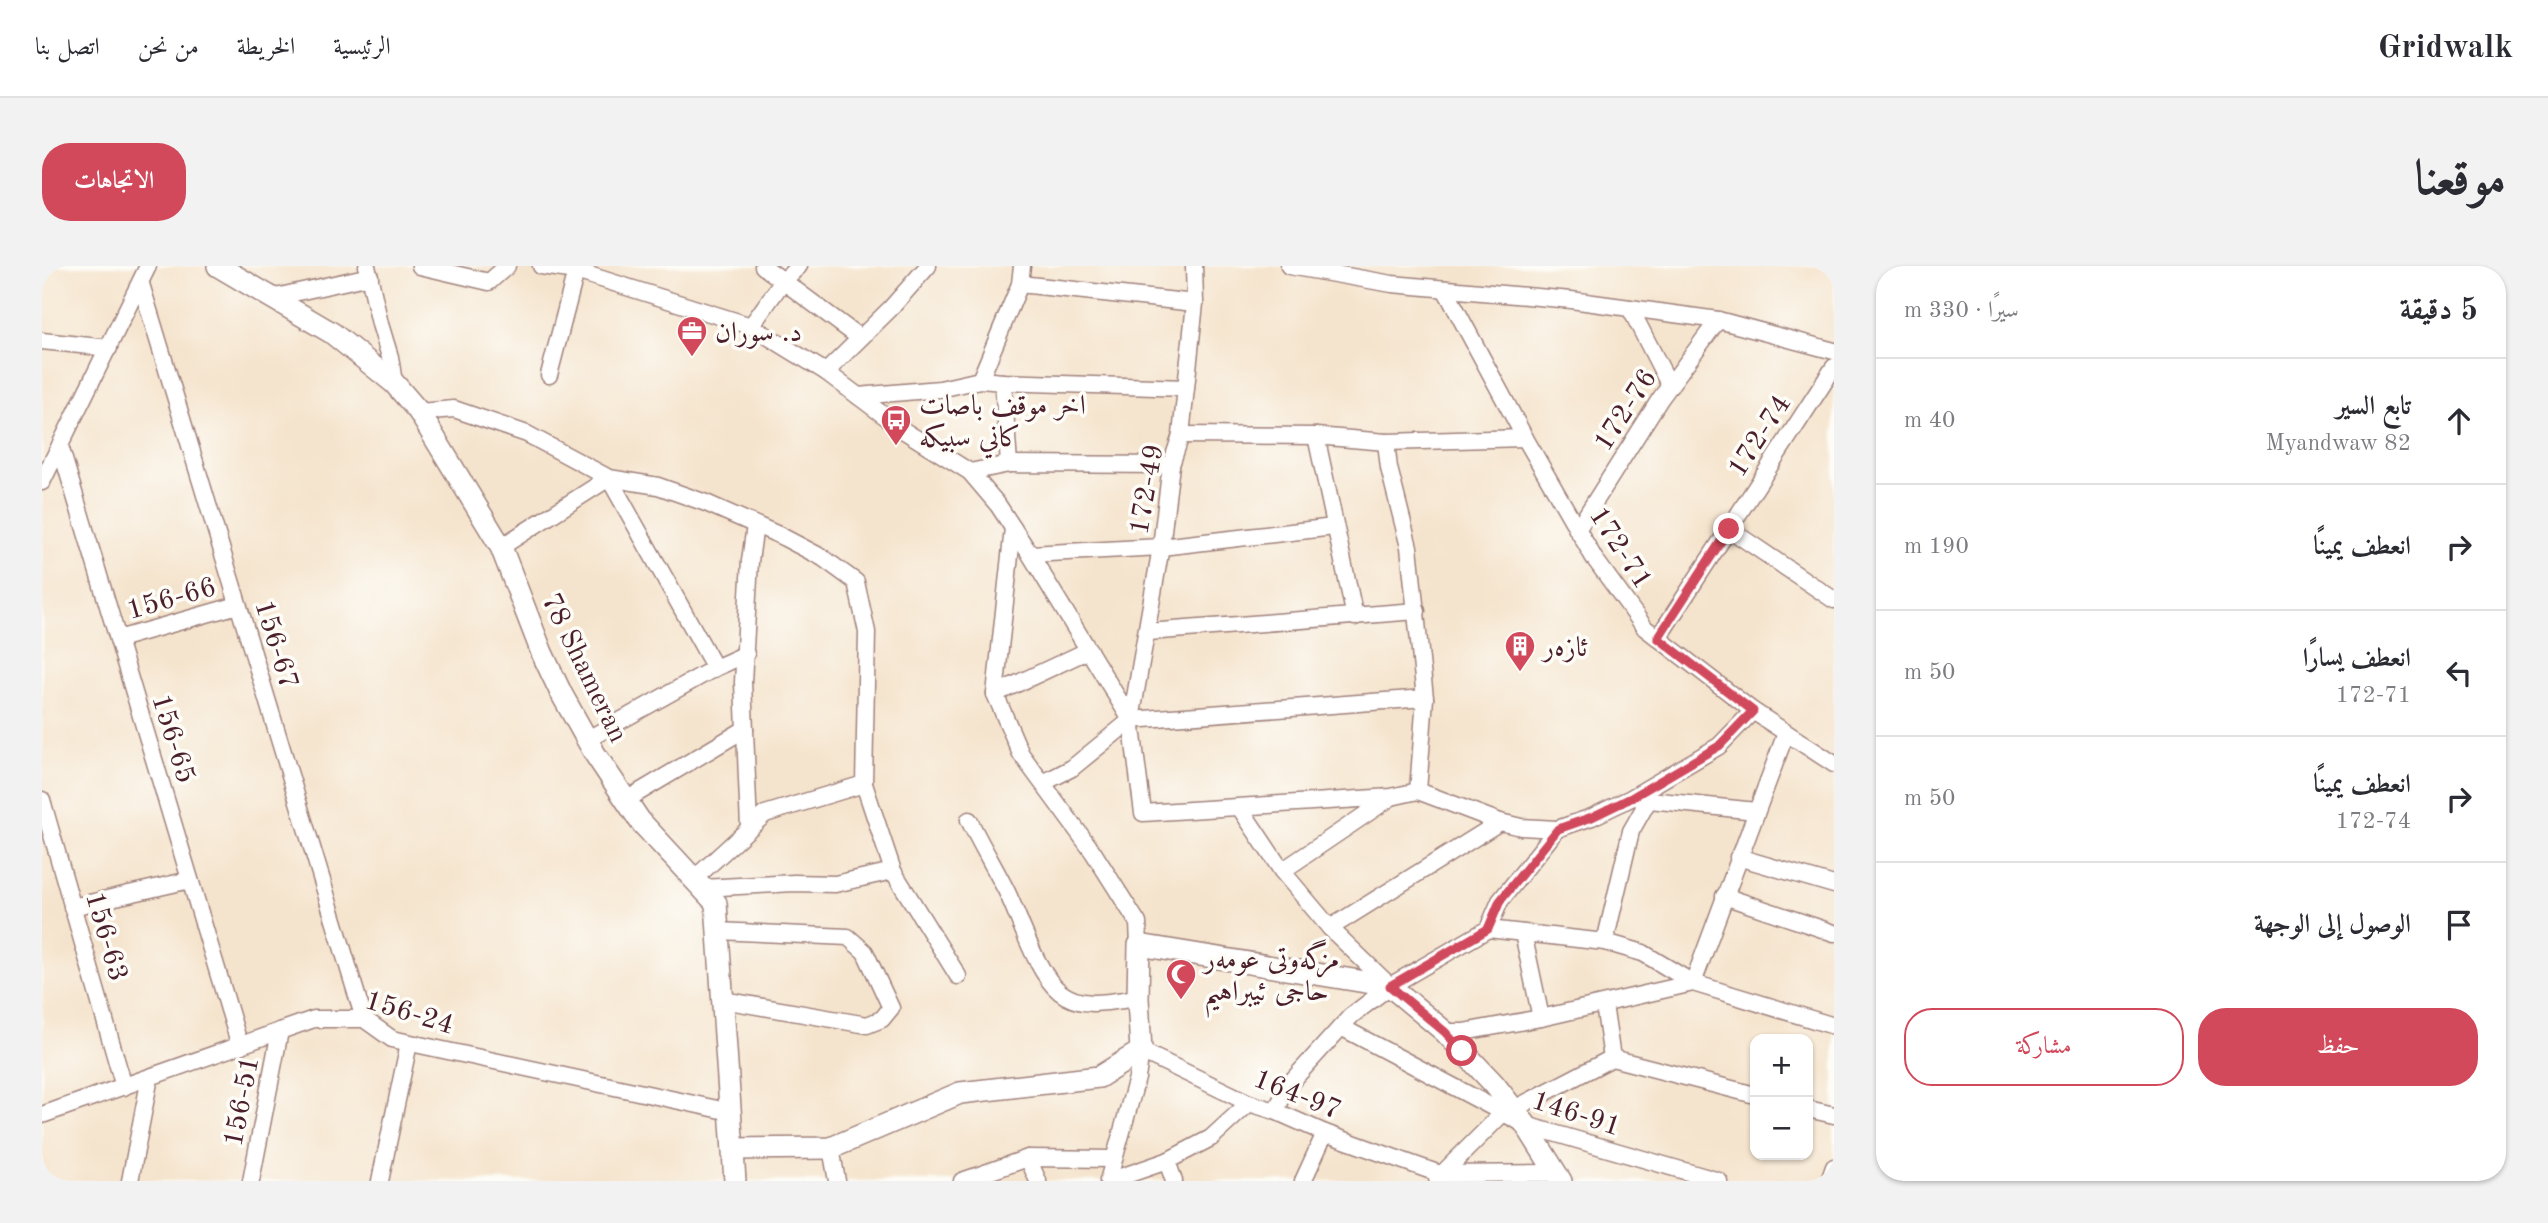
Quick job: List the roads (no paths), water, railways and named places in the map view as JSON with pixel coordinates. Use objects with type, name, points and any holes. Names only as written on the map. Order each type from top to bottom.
[{"type":"street","points":[[42,482],[47,463],[60,446],[148,266]]},
{"type":"street","name":"78 Shameran","points":[[218,266],[332,333],[394,383],[419,412],[501,547],[542,653],[587,739],[640,821],[716,903],[735,1181]]},
{"type":"street","points":[[420,266],[489,282],[507,266]]},
{"type":"street","points":[[541,266],[576,271],[751,326],[826,372],[906,432],[970,472],[998,505],[1030,554],[1131,720],[1143,813],[1391,797],[1418,791],[1500,822],[1521,827],[1558,829],[1592,817],[1631,798],[1719,746],[1753,711]]},
{"type":"street","points":[[764,266],[860,338]]},
{"type":"street","points":[[751,326],[783,281],[799,266]]},
{"type":"street","points":[[826,372],[929,266]]},
{"type":"street","points":[[980,380],[1020,284],[1022,266]]},
{"type":"street","name":"172-49","points":[[1131,720],[1161,547],[1171,465],[1181,435],[1195,303],[1194,266]]},
{"type":"street","points":[[1289,266],[1392,284],[1572,300],[1718,320],[1834,351]]},
{"type":"street","points":[[271,298],[369,271],[394,383]]},
{"type":"street","points":[[549,375],[576,271]]},
{"type":"street","name":"156-67","points":[[141,284],[364,1019]]},
{"type":"street","points":[[1020,284],[1195,303]]},
{"type":"street","name":"172-71","points":[[1445,289],[1577,530],[1645,628],[1753,711],[1834,764]]},
{"type":"street","points":[[1630,308],[1670,386]]},
{"type":"street","name":"172-76","points":[[1577,530],[1670,386],[1718,320]]},
{"type":"street","points":[[42,341],[109,348]]},
{"type":"street","name":"172-74","points":[[1658,638],[1834,367]]},
{"type":"street","points":[[858,396],[940,389],[980,380],[1186,388]]},
{"type":"street","points":[[1003,382],[1009,464]]},
{"type":"street","points":[[419,412],[454,409],[527,435],[609,478],[658,486],[706,503],[823,558],[856,582],[867,632],[864,785],[893,871],[958,976]]},
{"type":"street","points":[[1181,435],[1316,436],[1386,442],[1525,438]]},
{"type":"street","points":[[1316,436],[1355,617]]},
{"type":"street","points":[[1386,442],[1389,468],[1409,547],[1425,698],[1418,791]]},
{"type":"street","name":"156-65","points":[[60,446],[240,1046]]},
{"type":"street","points":[[970,472],[1009,464],[1171,465]]},
{"type":"street","points":[[501,547],[609,478]]},
{"type":"street","points":[[609,478],[715,668]]},
{"type":"street","points":[[749,828],[743,682],[750,561],[755,525]]},
{"type":"street","points":[[1030,554],[1161,547],[1334,527]]},
{"type":"street","points":[[1013,528],[995,694],[1021,754],[1093,852],[1138,923],[1141,1051],[1137,1079],[1108,1181]]},
{"type":"street","points":[[1729,529],[1831,593]]},
{"type":"street","name":"156-66","points":[[118,639],[238,605]]},
{"type":"street","points":[[1147,632],[1417,611]]},
{"type":"street","points":[[995,694],[1089,650]]},
{"type":"street","points":[[587,739],[715,668],[746,654]]},
{"type":"street","points":[[1043,783],[1072,768],[1131,720],[1425,698]]},
{"type":"street","points":[[626,800],[745,729]]},
{"type":"street","points":[[1693,984],[1786,733]]},
{"type":"street","points":[[698,883],[765,814],[864,785]]},
{"type":"street","points":[[1282,872],[1391,797]]},
{"type":"street","points":[[1631,798],[1756,811]]},
{"type":"street","name":"156-63","points":[[42,800],[124,1087]]},
{"type":"street","points":[[1605,942],[1631,831],[1648,801]]},
{"type":"street","points":[[1240,808],[1282,872],[1330,928],[1390,986],[1445,1032],[1514,1116],[1559,1177]]},
{"type":"street","points":[[969,820],[1049,981],[1061,993],[1090,1004],[1138,998]]},
{"type":"street","points":[[1330,928],[1500,822]]},
{"type":"street","points":[[1275,1111],[1291,1082],[1351,1016],[1390,986],[1488,929],[1500,901],[1558,829]]},
{"type":"street","points":[[1738,857],[1834,885]]},
{"type":"street","points":[[698,883],[835,884],[893,871]]},
{"type":"street","points":[[72,907],[190,880]]},
{"type":"street","points":[[1724,896],[1834,933]]},
{"type":"street","points":[[1488,929],[1605,942],[1643,953],[1693,984],[1755,1000],[1834,1026]]},
{"type":"street","points":[[718,931],[848,937],[865,952],[891,1008],[882,1019],[867,1025],[723,1000]]},
{"type":"street","points":[[1523,933],[1541,1018]]},
{"type":"street","points":[[1139,945],[1390,986]]},
{"type":"street","points":[[1445,1032],[1463,1032],[1541,1018],[1693,984]]},
{"type":"street","points":[[1604,1005],[1612,1058]]},
{"type":"street","name":"156-24","points":[[42,1115],[314,1019],[364,1019],[392,1039],[731,1112]]},
{"type":"street","points":[[1341,1027],[1514,1116]]},
{"type":"street","name":"156-51","points":[[251,1181],[280,1031]]},
{"type":"street","points":[[380,1181],[408,1043]]},
{"type":"street","points":[[733,1149],[831,1148],[960,1093],[1099,1077],[1141,1051]]},
{"type":"street","name":"164-97","points":[[1141,1051],[1249,1103],[1438,1177]]},
{"type":"street","points":[[1514,1116],[1612,1058],[1750,1094]]},
{"type":"street","points":[[130,1181],[150,1077]]},
{"type":"street","points":[[1108,1181],[1167,1161],[1212,1138],[1249,1103]]},
{"type":"street","points":[[1813,1110],[1834,1115]]},
{"type":"street","name":"146-91","points":[[1438,1177],[1514,1116],[1719,1181]]},
{"type":"street","points":[[1303,1181],[1325,1133]]},
{"type":"street","points":[[831,1148],[837,1181]]},
{"type":"street","points":[[962,1181],[1028,1158],[1113,1159]]},
{"type":"street","points":[[1028,1158],[1038,1181]]},
{"type":"street","points":[[1167,1161],[1174,1181]]},
{"type":"street","points":[[1829,1181],[1834,1167]]},
{"type":"street","points":[[1438,1177],[1559,1177]]},
{"type":"place","name":"د. سوران","points":[[692,358]]},
{"type":"place","name":"اخر موقف باصات كاني سبيكه","points":[[896,447]]},
{"type":"place","name":"ئازەر","points":[[1520,673]]},
{"type":"place","name":"مزگەوتی عومەر حاجی ئیبراهیم","points":[[1181,1001]]}]
